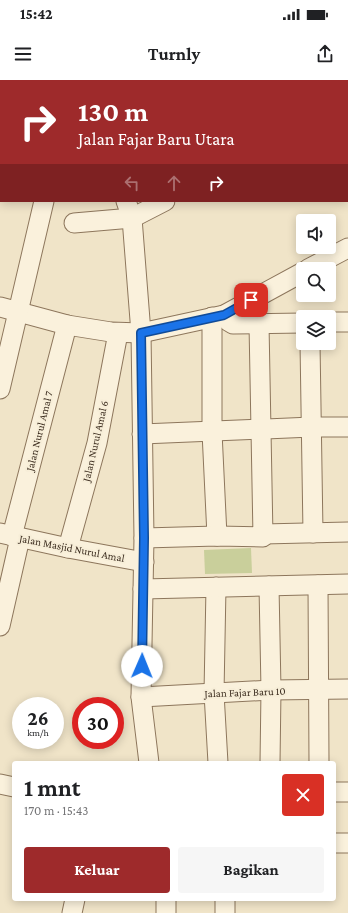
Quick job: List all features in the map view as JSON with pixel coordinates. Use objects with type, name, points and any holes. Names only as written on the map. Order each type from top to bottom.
[{"type":"street","points":[[0,389],[44,202]]},
{"type":"street","points":[[126,202],[132,218],[141,333],[144,538],[141,697],[149,761]]},
{"type":"street","points":[[74,223],[132,218],[163,202]]},
{"type":"street","points":[[321,262],[348,248]]},
{"type":"street","points":[[0,307],[66,325],[118,333],[141,333],[218,316],[296,276]]},
{"type":"street","points":[[218,316],[233,324],[296,323]]},
{"type":"street","points":[[217,536],[212,432],[218,316]]},
{"type":"street","points":[[336,322],[348,322]]},
{"type":"street","points":[[259,324],[263,534]]},
{"type":"street","name":"Jalan Nurul Amal 7","points":[[0,626],[11,536],[66,325]]},
{"type":"street","name":"Jalan Nurul Amal 6","points":[[68,548],[97,443],[118,333]]},
{"type":"street","points":[[310,350],[313,533]]},
{"type":"street","points":[[142,434],[312,427],[348,427]]},
{"type":"street","points":[[144,538],[217,536],[263,537],[263,534],[348,532]]},
{"type":"street","name":"Jalan Masjid Nurul Amal","points":[[11,536],[144,562]]},
{"type":"street","points":[[143,589],[348,584]]},
{"type":"street","points":[[318,585],[319,761]]},
{"type":"street","points":[[269,586],[271,690],[270,761]]},
{"type":"street","points":[[216,587],[214,693],[218,761]]},
{"type":"street","name":"Jalan Fajar Baru 10","points":[[141,697],[271,690],[348,689]]},
{"type":"street","points":[[0,784],[12,787]]},
{"type":"street","points":[[336,792],[348,792]]},
{"type":"street","points":[[336,843],[348,843]]},
{"type":"street","points":[[72,913],[75,901]]},
{"type":"street","points":[[166,901],[166,913]]},
{"type":"street","points":[[225,901],[225,913]]},
{"type":"green space","points":[[251,548],[252,573],[205,574],[204,550]]},
{"type":"route","points":[[142,666],[144,538],[141,333],[224,315],[251,300]]}]
